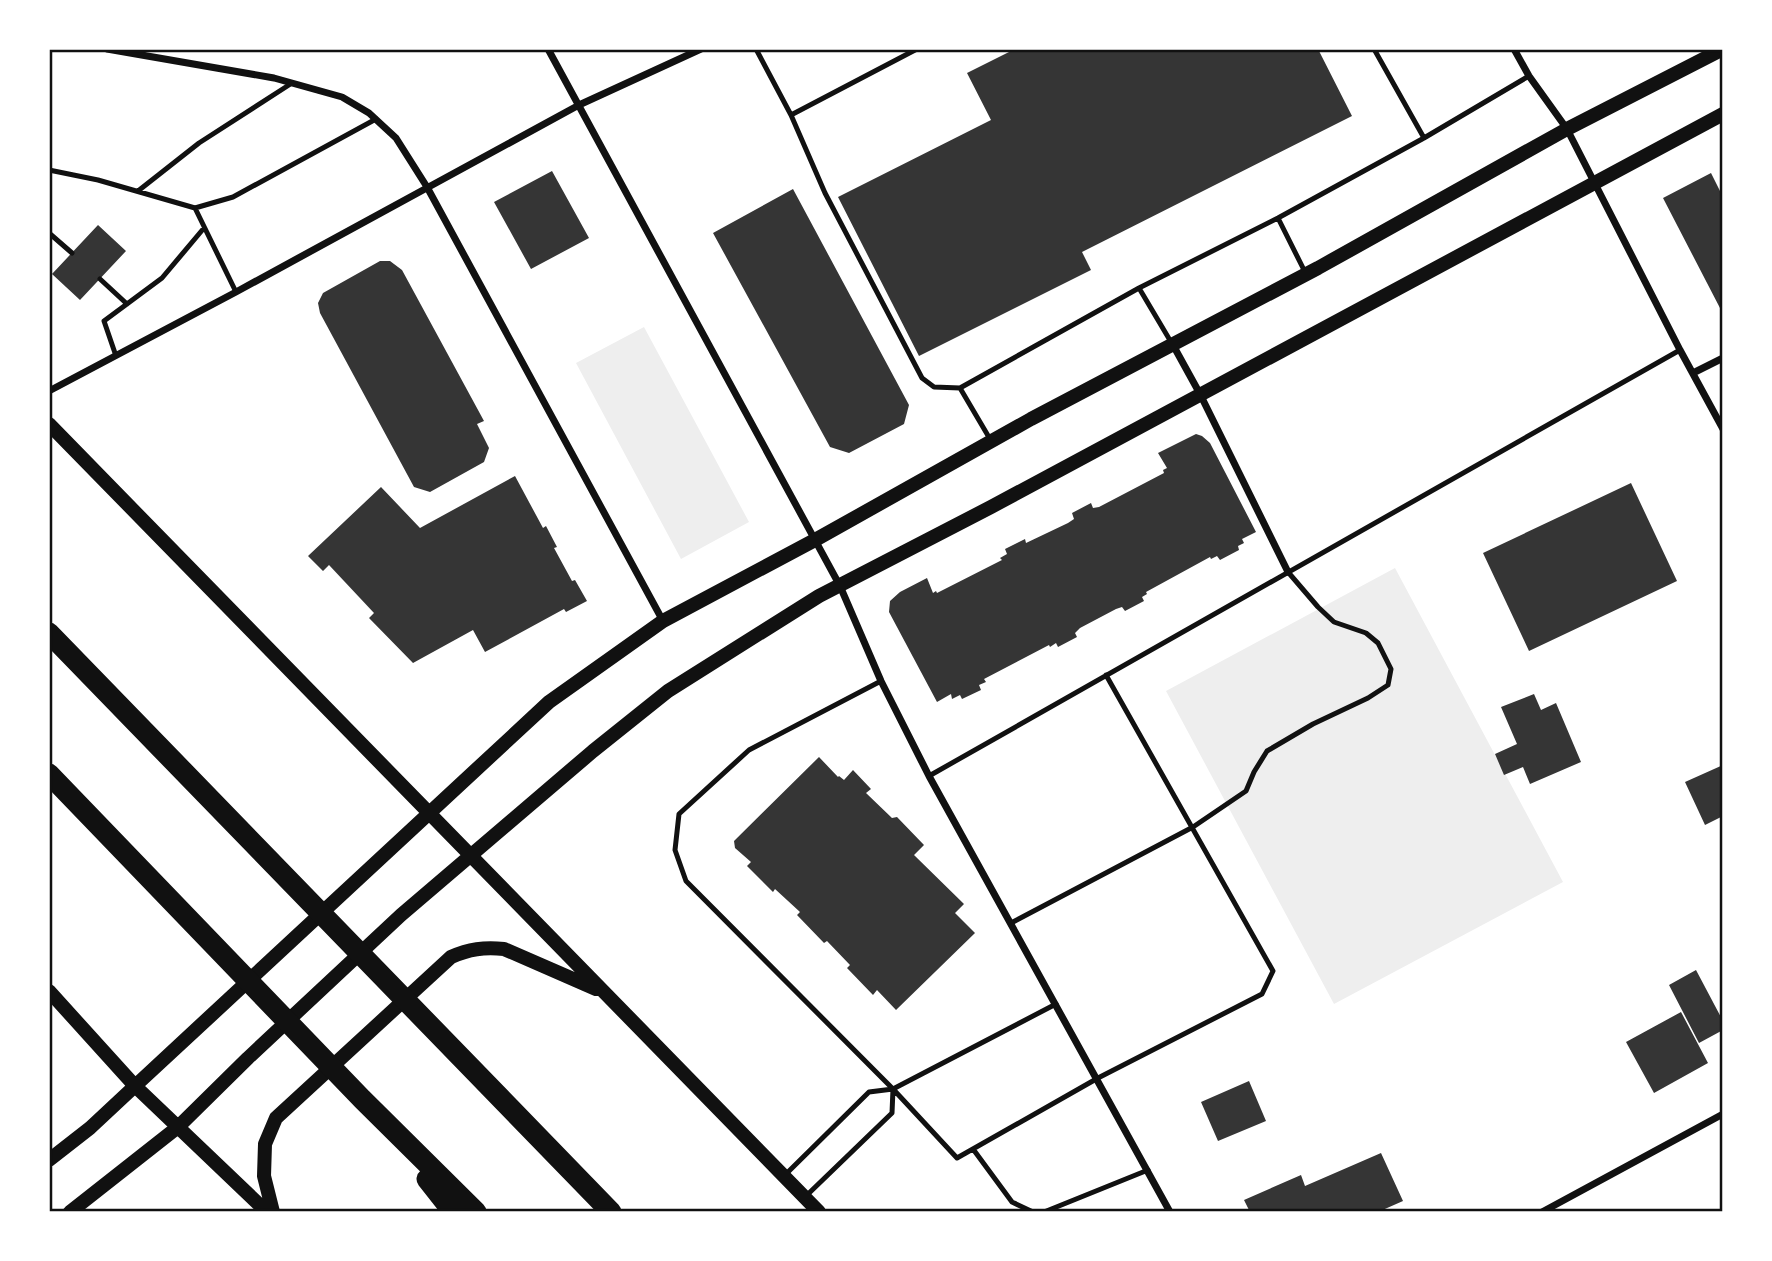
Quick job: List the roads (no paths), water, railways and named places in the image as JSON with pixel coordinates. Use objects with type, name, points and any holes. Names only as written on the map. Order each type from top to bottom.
[{"type":"highway","points":[[49,633],[611,1212]]},
{"type":"highway","points":[[49,774],[362,1099],[476,1212]]},
{"type":"highway","points":[[362,1099],[453,1212]]},
{"type":"main road","points":[[49,1160],[90,1128],[550,702],[663,621],[1567,130],[1723,49]]},
{"type":"main road","points":[[70,1212],[178,1128],[248,1058],[401,915],[593,751],[668,691],[819,596],[1723,114]]},
{"type":"main road","points":[[49,425],[819,1212]]},
{"type":"main road","points":[[274,1212],[264,1176],[265,1144],[276,1118],[451,957],[466,950],[503,949],[604,992]]},
{"type":"main road","points":[[49,990],[135,1086],[267,1212]]},
{"type":"street","points":[[107,49],[292,83],[342,97],[376,119],[396,138],[411,159],[663,621]]},
{"type":"street","points":[[548,49],[840,586],[881,681],[929,776],[1170,1212]]},
{"type":"street","points":[[49,391],[579,105],[701,49]]},
{"type":"street","points":[[1514,49],[1529,76],[1567,130],[1723,429]]},
{"type":"street","points":[[1172,345],[1200,394],[1288,572]]},
{"type":"street","points":[[1693,373],[1723,358]]},
{"type":"street","points":[[1542,1212],[1723,1114]]},
{"type":"lane","points":[[756,49],[791,115],[825,193],[922,378],[933,387],[960,388],[1139,288],[1278,218],[1424,138],[1529,76]]},
{"type":"lane","points":[[898,49],[902,57]]},
{"type":"lane","points":[[791,115],[917,49]]},
{"type":"lane","points":[[1374,49],[1424,138]]},
{"type":"lane","points":[[138,191],[200,142],[292,83]]},
{"type":"lane","points":[[49,170],[98,180],[195,208],[233,197],[376,119]]},
{"type":"lane","points":[[195,208],[236,292]]},
{"type":"lane","points":[[1278,218],[1306,274]]},
{"type":"lane","points":[[116,356],[104,321],[162,278],[204,228]]},
{"type":"lane","points":[[49,233],[72,253]]},
{"type":"lane","points":[[100,279],[127,304]]},
{"type":"lane","points":[[1139,288],[1172,345]]},
{"type":"lane","points":[[929,776],[1680,350]]},
{"type":"lane","points":[[960,388],[992,441]]},
{"type":"lane","points":[[1011,923],[1193,827],[1246,791],[1267,751],[1388,685],[1391,669],[1378,643],[1366,633],[1334,622],[1288,572]]},
{"type":"lane","points":[[881,681],[749,750],[679,814],[675,850],[686,881],[893,1089],[957,1158],[1098,1078],[1262,994],[1273,971],[1106,675]]},
{"type":"lane","points":[[783,1176],[869,1092],[893,1089],[1056,1004]]},
{"type":"lane","points":[[804,1197],[892,1113],[893,1089]]},
{"type":"lane","points":[[973,1149],[1012,1202],[1033,1212]]},
{"type":"lane","points":[[1044,1212],[1148,1170]]}]
